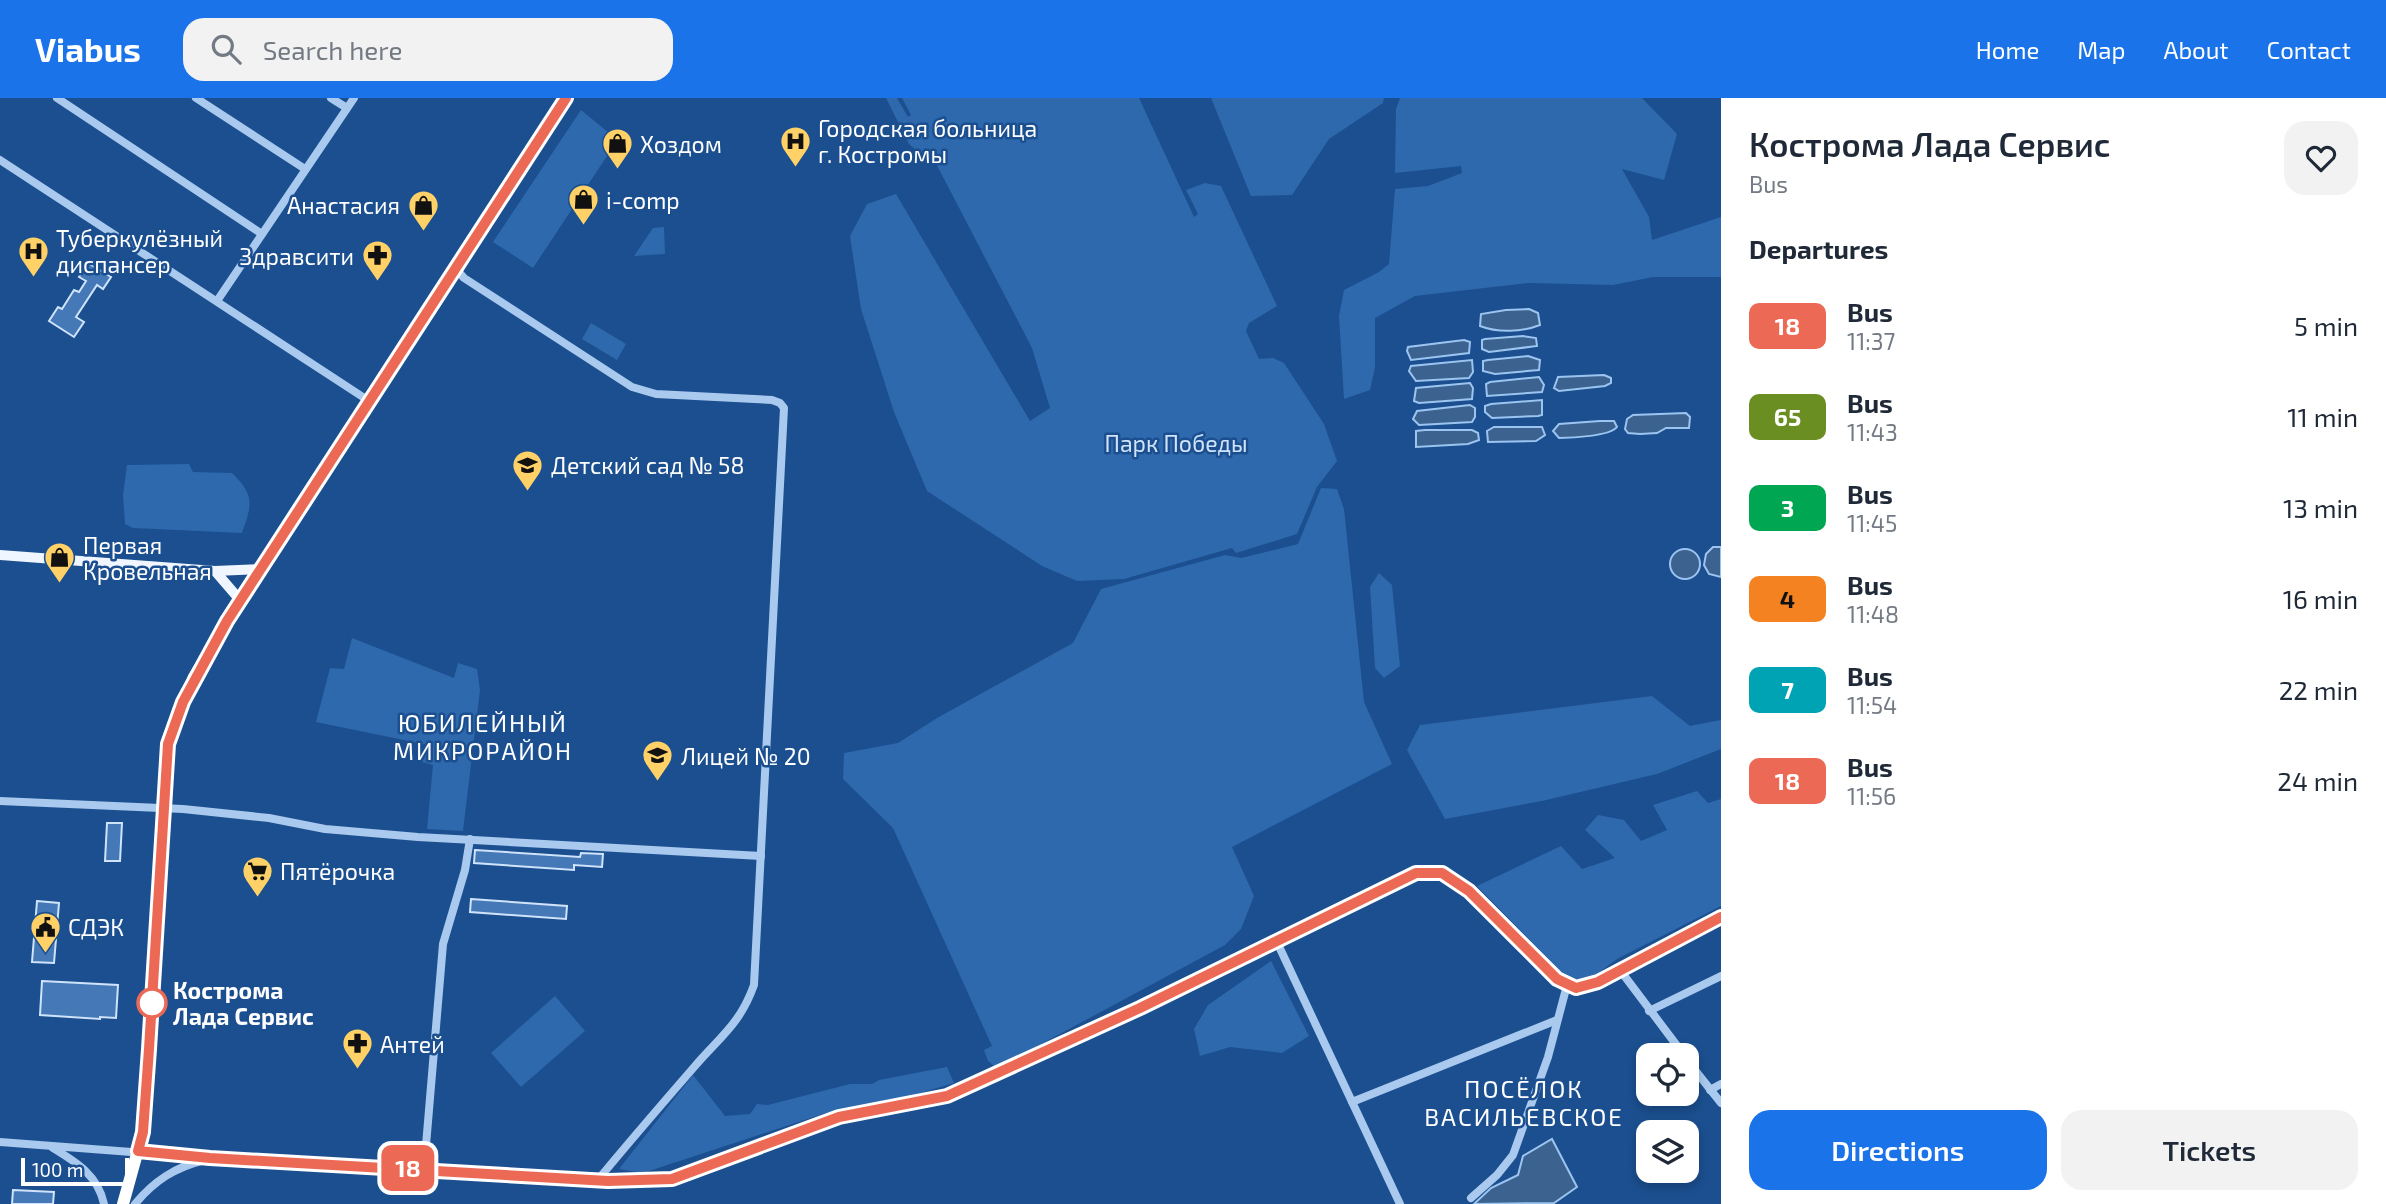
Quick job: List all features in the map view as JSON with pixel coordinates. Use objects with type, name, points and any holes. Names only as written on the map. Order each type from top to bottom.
[{"type":"highway","points":[[123,1204],[143,1132],[168,744],[178,714],[194,677],[240,600],[566,98]]},
{"type":"main road","points":[[0,555],[215,571],[260,569]]},
{"type":"main road","points":[[215,571],[240,600]]},
{"type":"street","points":[[57,98],[262,234]]},
{"type":"street","points":[[196,98],[305,169]]},
{"type":"street","points":[[331,98],[347,108]]},
{"type":"street","points":[[217,301],[354,98]]},
{"type":"street","points":[[0,160],[369,401]]},
{"type":"street","points":[[455,268],[464,278],[632,387],[656,394],[772,400],[784,408],[754,985],[745,1009],[734,1026],[706,1053],[597,1181]]},
{"type":"street","points":[[0,800],[269,818],[325,830],[761,856]]},
{"type":"street","points":[[424,1169],[443,944],[465,870],[470,839]]},
{"type":"street","points":[[0,1142],[210,1158],[597,1181],[672,1179],[839,1117],[947,1096],[1140,1008],[1416,873],[1442,873],[1469,891],[1557,979],[1576,988],[1588,986],[1721,917]]},
{"type":"street","points":[[1276,940],[1400,1204]]},
{"type":"street","points":[[1620,970],[1674,1043]]},
{"type":"street","points":[[1649,1011],[1721,976]]},
{"type":"street","points":[[1471,1198],[1497,1175],[1513,1155],[1548,1057],[1567,985]]},
{"type":"street","points":[[1352,1102],[1557,1020]]},
{"type":"street","points":[[1699,1076],[1721,1103]]},
{"type":"street","points":[[1710,1090],[1721,1084]]},
{"type":"street","points":[[50,1146],[83,1166],[95,1182],[104,1204]]},
{"type":"street","points":[[135,1204],[149,1188],[172,1171],[210,1158]]},
{"type":"green space","name":"Парк Победы","points":[[886,98],[897,98],[908,117],[911,115],[902,98],[1139,98],[1194,217],[1198,214],[1186,190],[1205,183],[1221,186],[1277,306],[1249,323],[1246,331],[1259,359],[1273,358],[1284,363],[1324,424],[1337,461],[1317,487],[1297,534],[1236,553],[1232,548],[1124,579],[1077,581],[1042,566],[927,491],[894,412],[861,309],[850,236],[867,204],[896,194],[1030,421],[1050,408],[1032,348],[930,152],[921,155],[909,144]]},
{"type":"green space","points":[[1211,98],[1384,98],[1383,103],[1329,139],[1292,195],[1251,196]]},
{"type":"green space","points":[[1400,98],[1642,98],[1677,134],[1664,180],[1622,169],[1649,217],[1652,240],[1721,217],[1721,277],[1653,277],[1613,285],[1529,283],[1415,296],[1375,318],[1375,367],[1370,390],[1344,399],[1339,316],[1344,290],[1389,264],[1395,189],[1428,186],[1462,173],[1461,166],[1395,173],[1396,109]]},
{"type":"green space","points":[[581,110],[609,133],[609,153],[533,268],[493,242]]},
{"type":"green space","points":[[664,227],[665,254],[634,256],[653,228]]},
{"type":"green space","points":[[591,323],[626,344],[617,360],[582,339]]},
{"type":"green space","points":[[189,464],[193,472],[232,473],[245,488],[249,508],[242,533],[133,528],[125,524],[123,495],[127,465]]},
{"type":"green space","points":[[1321,488],[1337,489],[1344,509],[1364,702],[1392,764],[1232,847],[1254,896],[1241,929],[1225,945],[1006,1063],[994,1066],[988,1061],[984,1050],[992,1046],[893,828],[843,779],[844,753],[898,743],[937,718],[1073,643],[1101,589],[1225,555],[1241,558],[1298,544]]},
{"type":"green space","points":[[1379,573],[1392,585],[1400,666],[1384,678],[1375,668],[1370,587]]},
{"type":"green space","points":[[352,638],[454,678],[458,663],[477,669],[480,690],[463,831],[427,829],[433,765],[422,762],[428,745],[316,722],[330,668],[344,669]]},
{"type":"green space","points":[[1652,696],[1690,726],[1721,720],[1721,749],[1657,774],[1542,801],[1445,819],[1407,750],[1420,725]]},
{"type":"green space","points":[[1697,791],[1708,803],[1721,799],[1721,906],[1617,959],[1597,974],[1580,980],[1568,979],[1477,886],[1561,846],[1582,869],[1615,858],[1585,830],[1598,815],[1624,820],[1641,841],[1667,830],[1653,805]]},
{"type":"green space","points":[[1271,961],[1309,1036],[1282,1053],[1230,1047],[1200,1056],[1194,1029],[1208,1005]]},
{"type":"green space","points":[[555,996],[585,1031],[521,1087],[491,1053]]},
{"type":"green space","points":[[947,1067],[954,1083],[907,1097],[826,1113],[643,1173],[619,1169],[693,1075],[725,1116],[750,1114],[757,1104],[768,1105],[850,1084],[872,1084],[879,1080]]},
{"type":"shaded area","points":[[1529,309],[1538,313],[1540,325],[1510,331],[1480,326],[1481,314]]},
{"type":"shaded area","points":[[1523,336],[1536,338],[1537,346],[1489,352],[1482,349],[1482,340],[1485,339]]},
{"type":"shaded area","points":[[1464,340],[1470,342],[1469,353],[1411,360],[1407,351],[1408,347]]},
{"type":"shaded area","points":[[1528,356],[1540,360],[1539,370],[1495,374],[1483,371],[1483,361]]},
{"type":"shaded area","points":[[1472,360],[1473,372],[1469,378],[1416,381],[1409,371],[1411,366]]},
{"type":"shaded area","points":[[1604,375],[1611,378],[1611,383],[1605,386],[1559,391],[1554,388],[1558,377]]},
{"type":"shaded area","points":[[1539,377],[1544,385],[1542,392],[1487,396],[1486,384],[1490,382]]},
{"type":"shaded area","points":[[1470,383],[1473,388],[1472,399],[1419,403],[1414,401],[1416,388]]},
{"type":"shaded area","points":[[1542,400],[1542,415],[1538,416],[1492,418],[1485,412],[1485,406],[1491,404]]},
{"type":"shaded area","points":[[1470,405],[1475,408],[1472,422],[1419,425],[1413,419],[1417,411]]},
{"type":"shaded area","points":[[1686,413],[1690,417],[1689,428],[1666,428],[1657,433],[1640,434],[1628,433],[1625,429],[1627,419],[1633,415]]},
{"type":"shaded area","points":[[1614,421],[1617,427],[1599,434],[1573,438],[1559,438],[1553,431],[1559,424]]},
{"type":"shaded area","points":[[1494,427],[1542,427],[1545,435],[1536,441],[1488,442],[1487,431]]},
{"type":"shaded area","points":[[1472,430],[1478,433],[1479,440],[1468,444],[1416,447],[1416,431]]},
{"type":"shaded area","points":[[1713,547],[1721,547],[1721,577],[1709,574],[1704,565],[1706,554]]},
{"type":"shaded area","points":[[1685,549],[1696,553],[1700,564],[1696,575],[1685,579],[1674,575],[1670,564],[1674,553]]},
{"type":"shaded area","points":[[1552,1139],[1577,1187],[1554,1203],[1474,1204],[1491,1188],[1518,1175],[1523,1156]]},
{"type":"building","points":[[88,263],[111,277],[103,289],[97,285],[76,317],[84,322],[74,337],[49,321],[58,307],[62,309],[74,290],[79,292],[86,281],[79,277]]},
{"type":"building","points":[[107,823],[122,823],[120,861],[105,861]]},
{"type":"building","points":[[475,850],[580,857],[581,853],[603,854],[602,867],[574,865],[574,870],[474,863]]},
{"type":"building","points":[[471,899],[567,906],[566,919],[470,912]]},
{"type":"building","points":[[37,901],[59,903],[54,963],[32,962]]},
{"type":"building","points":[[42,981],[118,985],[116,1018],[40,1015]]},
{"type":"building","points":[[13,1190],[54,1192],[53,1204],[12,1204]]},
{"type":"bus line","name":"18","points":[[566,98],[234,611],[194,677],[178,714],[168,744],[143,1132],[138,1151],[210,1158],[608,1181],[672,1179],[839,1117],[947,1096],[1140,1008],[1416,873],[1442,873],[1469,891],[1557,979],[1576,988],[1598,982],[1721,917]]},
{"type":"place","name":"Городская больница г. Костромы","points":[[795,168]]},
{"type":"place","name":"Хоздом","points":[[617,171]]},
{"type":"place","name":"i-comp","points":[[583,227]]},
{"type":"place","name":"Анастасия","points":[[423,232]]},
{"type":"place","name":"Туберкулёзный диспансер","points":[[33,278]]},
{"type":"place","name":"Здравсити","points":[[377,283]]},
{"type":"place","name":"Детский сад № 58","points":[[528,492]]},
{"type":"place","name":"Первая Кровельная","points":[[60,585]]},
{"type":"place","name":"Лицей № 20","points":[[658,783]]},
{"type":"place","name":"Пятёрочка","points":[[257,898]]},
{"type":"place","name":"СДЭК","points":[[45,954]]},
{"type":"place","name":"Кострома Лада Сервис","points":[[152,1003]]},
{"type":"place","name":"Антей","points":[[357,1071]]},
{"type":"district","name":"ЮБИЛЕЙНЫЙ МИКРОРАЙОН","points":[[483,736]]},
{"type":"district","name":"ПОСЁЛОК ВАСИЛЬЕВСКОЕ","points":[[1524,1102]]}]
